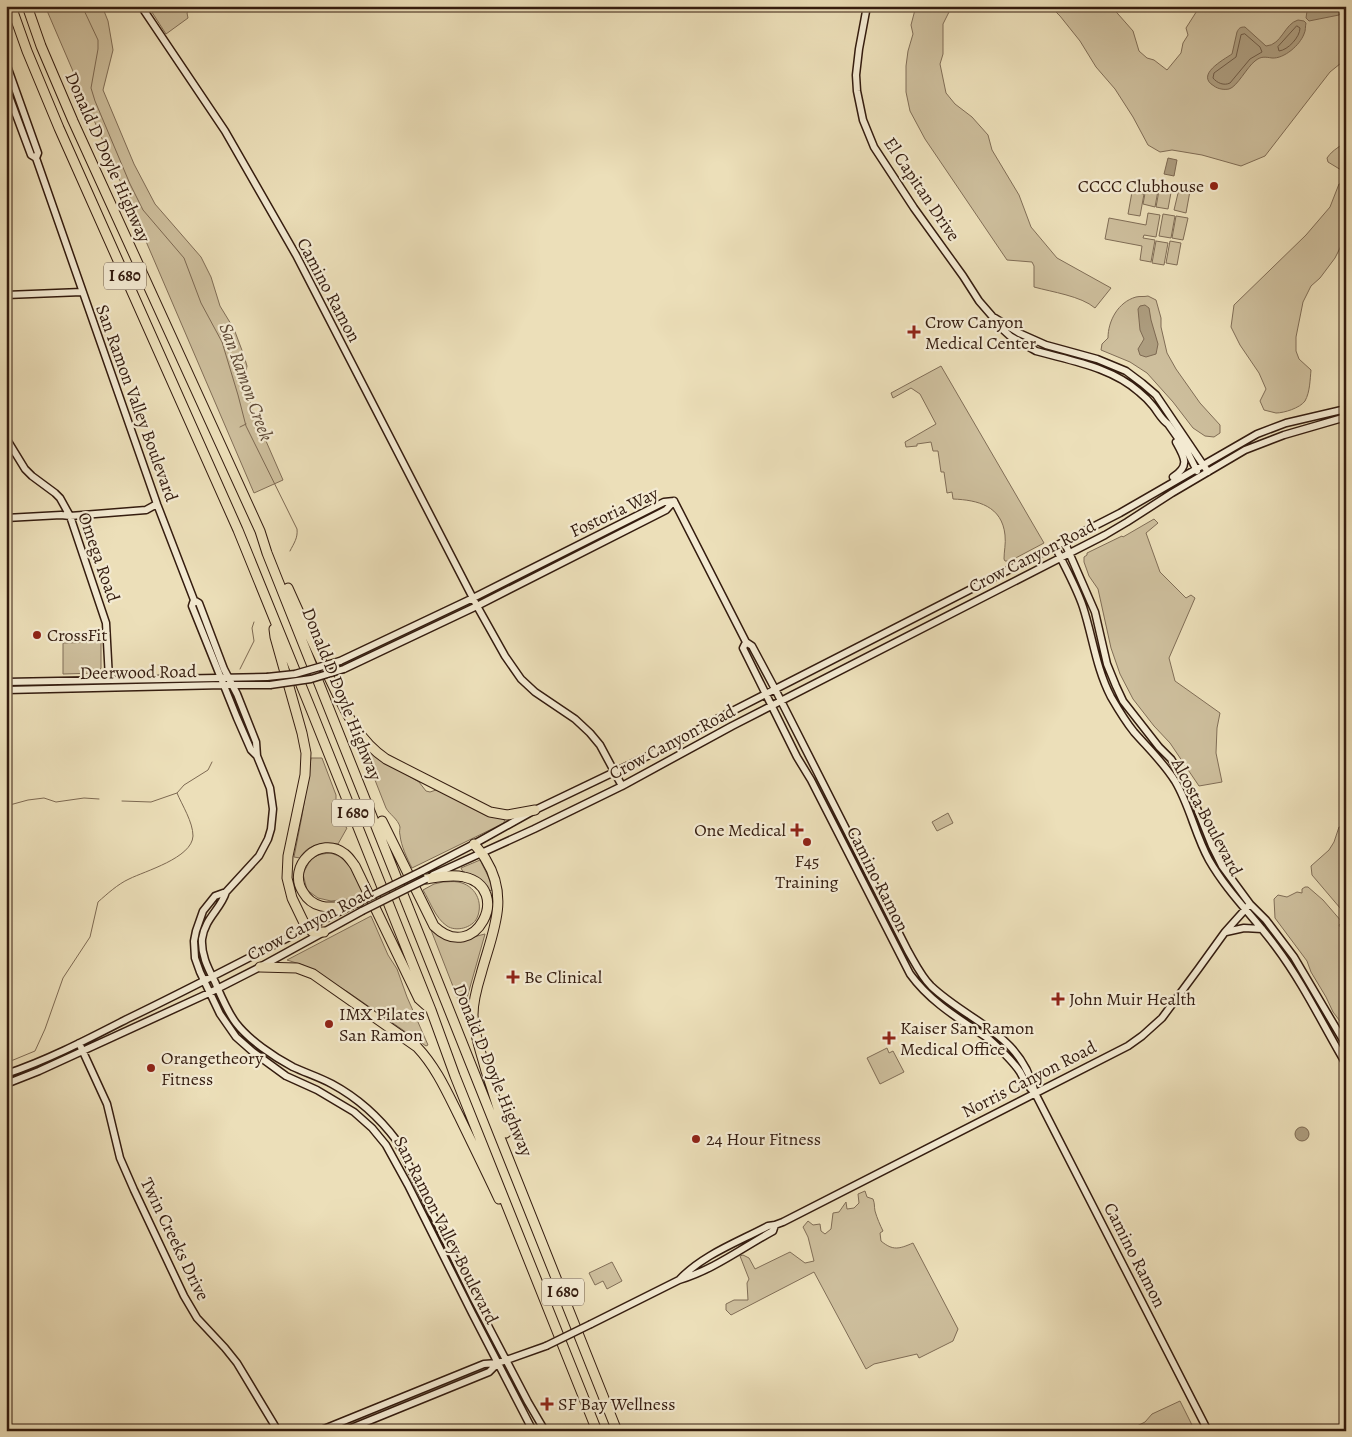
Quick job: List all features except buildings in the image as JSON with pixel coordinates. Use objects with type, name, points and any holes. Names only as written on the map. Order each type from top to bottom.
[{"type":"highway","name":"Donald D Doyle Highway","points":[[11,6],[49,104],[238,530],[598,1431]]},
{"type":"highway","name":"Donald D Doyle Highway","points":[[27,6],[73,122],[260,531],[617,1431]]},
{"type":"highway","points":[[260,531],[268,544],[345,710],[358,733],[370,747],[386,759],[490,812],[507,815],[535,810]]},
{"type":"highway","points":[[272,617],[275,637],[305,748],[305,775],[288,856],[287,878],[292,898],[308,928],[313,932],[324,932]]},
{"type":"highway","points":[[355,769],[366,784],[380,818],[434,926],[439,931],[453,937],[469,935],[481,926],[485,919],[488,905],[485,891],[480,885],[465,877],[424,875]]},
{"type":"highway","points":[[474,844],[486,859],[496,883],[499,908],[476,992],[473,1012],[474,1022],[478,1045],[506,1134],[511,1160]]},
{"type":"highway","points":[[360,907],[327,907],[311,902],[304,895],[298,881],[298,873],[306,857],[320,848],[328,848],[344,853],[349,858],[355,866],[418,999],[431,1010]]},
{"type":"highway","points":[[260,967],[297,968],[313,974],[417,1047],[430,1063],[442,1083],[499,1200],[510,1212]]},
{"type":"main road","name":"Camino Ramon","points":[[141,6],[225,131],[296,255],[477,606],[505,656],[521,679],[535,692],[575,719],[590,733],[600,745],[622,786]]},
{"type":"main road","name":"El Capitan Drive","points":[[867,6],[856,75],[863,120],[882,161],[979,301],[999,326],[1010,336],[1036,351],[1105,371],[1128,383],[1153,405],[1168,424],[1200,477]]},
{"type":"main road","name":"San Ramon Valley Boulevard","points":[[6,63],[38,153],[36,158],[157,504],[194,600],[200,603],[224,677],[224,685],[240,725],[251,750],[258,756]]},
{"type":"main road","name":"San Ramon Valley Boulevard","points":[[6,88],[31,155],[36,158]]},
{"type":"main road","points":[[6,295],[82,292]]},
{"type":"main road","name":"El Capitan Drive","points":[[992,316],[1019,333],[1046,346],[1092,358],[1126,371],[1156,395],[1208,472]]},
{"type":"main road","name":"Crow Canyon Road","points":[[424,875],[535,810],[681,740],[775,689],[1120,513],[1257,434],[1286,423],[1346,409]]},
{"type":"main road","name":"Crow Canyon Road","points":[[6,1074],[79,1043],[204,982],[308,928],[360,907],[424,875],[534,829],[622,786],[732,726],[782,702],[1128,522],[1172,493],[1245,450],[1284,435],[1346,417]]},
{"type":"main road","points":[[1148,496],[1180,473],[1185,464],[1184,456],[1164,420]]},
{"type":"main road","name":"Omega Road","points":[[6,438],[25,468],[32,476],[60,498],[70,516],[106,623],[109,679]]},
{"type":"main road","name":"Fostoria Way","points":[[267,677],[294,674],[340,661],[473,598],[664,502],[674,502]]},
{"type":"main road","name":"Camino Ramon","points":[[674,502],[746,642],[752,646],[782,702],[919,970],[943,996],[992,1029],[1010,1045],[1023,1061],[1032,1080],[1035,1093],[1208,1431]]},
{"type":"main road","name":"Fostoria Way","points":[[270,685],[311,679],[344,669],[477,606],[590,549],[666,510],[674,502]]},
{"type":"main road","points":[[6,518],[70,516],[146,510],[157,504]]},
{"type":"main road","points":[[586,541],[590,549]]},
{"type":"main road","name":"Alcosta Boulevard","points":[[1064,541],[1095,612],[1107,664],[1123,701],[1171,759],[1182,776],[1222,866],[1250,904],[1266,920],[1294,957],[1346,1045]]},
{"type":"main road","name":"Alcosta Boulevard","points":[[1055,546],[1074,583],[1083,608],[1096,661],[1111,697],[1133,731],[1160,759],[1174,780],[1184,798],[1209,860],[1222,881],[1277,948],[1346,1064]]},
{"type":"main road","name":"Camino Ramon","points":[[746,642],[743,648],[797,757],[811,780],[910,974],[933,1000],[990,1039],[1035,1093]]},
{"type":"main road","name":"San Ramon Valley Boulevard","points":[[224,677],[232,685],[256,742],[258,756],[268,781],[273,809],[271,829],[266,844],[259,856],[226,892],[224,899],[209,919],[202,938],[205,963],[236,1023],[259,1045],[292,1066],[344,1091],[375,1115],[397,1141],[473,1297],[545,1431]]},
{"type":"main road","name":"Deerwood Road","points":[[6,682],[267,677]]},
{"type":"main road","name":"Deerwood Road","points":[[6,690],[270,685]]},
{"type":"main road","points":[[240,725],[246,730],[251,742],[256,742]]},
{"type":"main road","name":"San Ramon Valley Boulevard","points":[[226,892],[215,896],[207,905],[200,918],[194,941],[195,958],[204,982],[220,1014],[236,1037],[253,1052],[286,1076],[316,1090],[354,1112],[386,1144],[533,1431]]},
{"type":"main road","name":"Norris Canyon Road","points":[[319,1431],[484,1364],[498,1363],[546,1346],[679,1280],[689,1270],[721,1250],[768,1226],[775,1225],[1128,1046],[1156,1024],[1225,932],[1250,904]]},
{"type":"main road","name":"Crow Canyon Road","points":[[6,1084],[39,1071],[209,993],[324,932],[360,907]]},
{"type":"main road","points":[[1225,932],[1244,928],[1262,929]]},
{"type":"main road","name":"Twin Creeks Drive","points":[[79,1043],[107,1104],[120,1158],[184,1296],[197,1318],[237,1363],[278,1431]]},
{"type":"main road","name":"Norris Canyon Road","points":[[344,1431],[489,1372],[498,1363]]},
{"type":"shaded area","points":[[45,6],[102,6],[108,21],[113,50],[103,90],[134,164],[155,204],[201,257],[211,277],[220,306],[234,329],[243,353],[247,366],[244,382],[252,409],[283,480],[254,493]]},
{"type":"shaded area","points":[[148,6],[191,6],[187,13],[188,18],[166,34]]},
{"type":"shaded area","points":[[916,6],[952,6],[943,24],[943,54],[940,64],[946,93],[988,135],[992,150],[1019,195],[1031,227],[1057,258],[1111,288],[1095,308],[1074,297],[1034,287],[1034,266],[1032,262],[1007,260],[925,139],[910,111],[906,92],[906,66],[913,34],[911,25]]},
{"type":"shaded area","points":[[1050,6],[1111,6],[1133,31],[1139,51],[1167,70],[1181,53],[1183,43],[1188,35],[1186,28],[1200,6],[1346,6],[1346,59],[1330,72],[1265,156],[1241,166],[1202,155],[1172,150],[1160,152],[1148,145],[1115,89],[1096,67],[1080,41]]},
{"type":"shaded area","points":[[1346,140],[1346,173],[1328,162],[1327,158]]},
{"type":"shaded area","points":[[1147,183],[1159,185],[1155,207],[1143,204]]},
{"type":"shaded area","points":[[1346,183],[1346,236],[1335,258],[1320,278],[1311,286],[1303,302],[1296,337],[1296,351],[1299,359],[1311,370],[1307,397],[1299,406],[1287,411],[1276,413],[1264,410],[1260,401],[1266,389],[1259,373],[1240,345],[1231,327],[1234,305],[1306,235],[1330,207],[1339,184]]},
{"type":"shaded area","points":[[1160,185],[1172,187],[1168,209],[1156,207]]},
{"type":"shaded area","points":[[1179,189],[1190,191],[1186,213],[1174,210]]},
{"type":"shaded area","points":[[1132,192],[1144,194],[1140,216],[1128,214]]},
{"type":"shaded area","points":[[1148,213],[1160,215],[1156,237],[1144,235],[1143,238],[1155,240],[1151,262],[1140,260],[1142,246],[1105,239],[1109,218],[1146,225]]},
{"type":"shaded area","points":[[1163,214],[1175,216],[1171,238],[1159,236]]},
{"type":"shaded area","points":[[1176,216],[1188,218],[1183,240],[1172,238]]},
{"type":"shaded area","points":[[1156,241],[1168,243],[1164,265],[1152,263]]},
{"type":"shaded area","points":[[1170,241],[1181,243],[1177,265],[1166,263]]},
{"type":"shaded area","points":[[1148,296],[1156,300],[1167,353],[1200,403],[1220,425],[1220,433],[1214,437],[1205,436],[1193,428],[1147,373],[1130,362],[1101,350],[1102,344],[1108,338],[1112,319],[1119,308],[1130,300]]},
{"type":"shaded area","points":[[941,366],[1044,543],[1010,561],[1005,561],[1004,559],[1005,535],[1003,525],[994,511],[980,503],[953,499],[952,492],[947,493],[938,451],[933,451],[931,442],[906,447],[905,442],[936,424],[920,394],[911,388],[893,398],[891,393]]},
{"type":"shaded area","points":[[1154,519],[1158,523],[1146,533],[1160,572],[1186,598],[1191,595],[1195,598],[1169,658],[1175,681],[1220,713],[1216,753],[1222,782],[1199,786],[1170,743],[1133,699],[1120,674],[1111,648],[1098,589],[1089,576],[1084,562],[1084,557],[1087,553],[1123,537]]},
{"type":"shaded area","points":[[101,642],[101,668],[98,673],[63,674],[63,643]]},
{"type":"shaded area","points":[[362,741],[402,772],[419,782],[426,791],[436,790],[505,817],[504,823],[412,868],[402,843],[399,824],[386,808],[360,742]]},
{"type":"shaded area","points":[[311,758],[322,758],[336,795],[336,819],[347,828],[338,844],[316,845],[303,853],[300,858],[294,857]]},
{"type":"shaded area","points":[[948,813],[953,823],[937,831],[932,822]]},
{"type":"shaded area","points":[[1339,827],[1346,827],[1346,915],[1312,875],[1311,866],[1329,850]]},
{"type":"shaded area","points":[[330,853],[337,855],[347,863],[363,893],[348,899],[331,901],[318,898],[307,890],[303,874],[308,864],[316,856]]},
{"type":"shaded area","points":[[480,860],[489,878],[492,890],[489,891],[479,879],[463,872],[461,868]]},
{"type":"shaded area","points":[[443,882],[464,884],[473,890],[479,900],[477,918],[468,927],[451,928],[443,923],[436,914],[423,890]]},
{"type":"shaded area","points":[[1308,887],[1323,900],[1342,922],[1339,925],[1346,936],[1346,1029],[1333,1012],[1307,961],[1275,918],[1274,899],[1278,895],[1287,897],[1297,892],[1302,893],[1302,889]]},
{"type":"shaded area","points":[[371,916],[388,955],[397,969],[428,1045],[426,1046],[348,992],[303,965],[287,960]]},
{"type":"shaded area","points":[[433,929],[461,940],[485,934],[463,1012],[431,930]]},
{"type":"shaded area","points":[[887,1048],[889,1053],[893,1051],[904,1072],[880,1084],[867,1058]]},
{"type":"shaded area","points":[[865,1191],[867,1197],[874,1201],[876,1214],[883,1231],[880,1233],[881,1241],[893,1248],[904,1247],[913,1243],[958,1329],[953,1341],[919,1358],[917,1354],[874,1364],[866,1369],[814,1272],[731,1315],[726,1310],[726,1304],[734,1300],[748,1300],[747,1283],[749,1279],[740,1256],[743,1255],[749,1258],[755,1269],[790,1252],[805,1263],[814,1261],[808,1237],[803,1227],[808,1221],[813,1225],[820,1224],[821,1231],[825,1234],[831,1229],[833,1213],[839,1212],[846,1202],[847,1209],[854,1208],[859,1203],[858,1194]]},
{"type":"shaded area","points":[[612,1262],[622,1281],[607,1289],[603,1281],[595,1285],[589,1273]]},
{"type":"shaded area","points":[[1180,1401],[1195,1431],[1127,1431],[1145,1422],[1152,1414]]},
{"type":"water","points":[[1311,6],[1340,6],[1341,13],[1309,21],[1306,18],[1307,11]]},
{"type":"water","points":[[1298,20],[1306,23],[1305,33],[1299,43],[1286,54],[1277,58],[1263,57],[1257,59],[1235,85],[1229,89],[1217,88],[1209,82],[1208,77],[1212,68],[1232,54],[1237,32],[1240,28],[1245,27],[1266,46],[1276,42],[1293,22]]},
{"type":"water","points":[[1168,158],[1177,160],[1174,176],[1164,174]]},
{"type":"water","points":[[1145,305],[1149,308],[1158,344],[1156,354],[1146,357],[1140,355],[1138,349],[1144,339],[1140,330],[1138,309],[1140,306]]},
{"type":"water","points":[[1299,1127],[1305,1127],[1309,1134],[1305,1141],[1299,1141],[1295,1137],[1295,1131]]},
{"type":"waterway","name":"San Ramon Creek","points":[[82,6],[98,40],[91,88],[95,101],[143,210],[184,258],[201,303],[222,342],[246,426],[297,529],[296,538],[290,551]]},
{"type":"waterway","name":"San Ramon Creek","points":[[240,427],[246,424]]},
{"type":"waterway","name":"San Ramon Creek","points":[[240,669],[254,641],[252,628],[254,622]]},
{"type":"waterway","name":"San Ramon Creek","points":[[6,1063],[35,1051],[63,978],[90,937],[98,902],[125,881],[177,857],[191,844],[193,831],[177,793],[184,785],[208,770],[212,762]]},
{"type":"waterway","points":[[122,801],[151,802],[177,793]]},
{"type":"waterway","points":[[6,806],[44,798],[56,802],[84,798],[99,799]]},
{"type":"place","name":"CCCC Clubhouse","points":[[1214,186]]},
{"type":"place","name":"Crow Canyon Medical Center","points":[[914,332]]},
{"type":"place","name":"CrossFit","points":[[37,635]]},
{"type":"place","name":"One Medical","points":[[797,830]]},
{"type":"place","name":"F45 Training","points":[[807,842]]},
{"type":"place","name":"Be Clinical","points":[[513,977]]},
{"type":"place","name":"John Muir Health","points":[[1058,999]]},
{"type":"place","name":"IMX Pilates San Ramon","points":[[329,1024]]},
{"type":"place","name":"Kaiser San Ramon Medical Office","points":[[889,1038]]},
{"type":"place","name":"Orangetheory Fitness","points":[[151,1068]]},
{"type":"place","name":"24 Hour Fitness","points":[[696,1139]]},
{"type":"place","name":"SF Bay Wellness","points":[[547,1404]]}]
